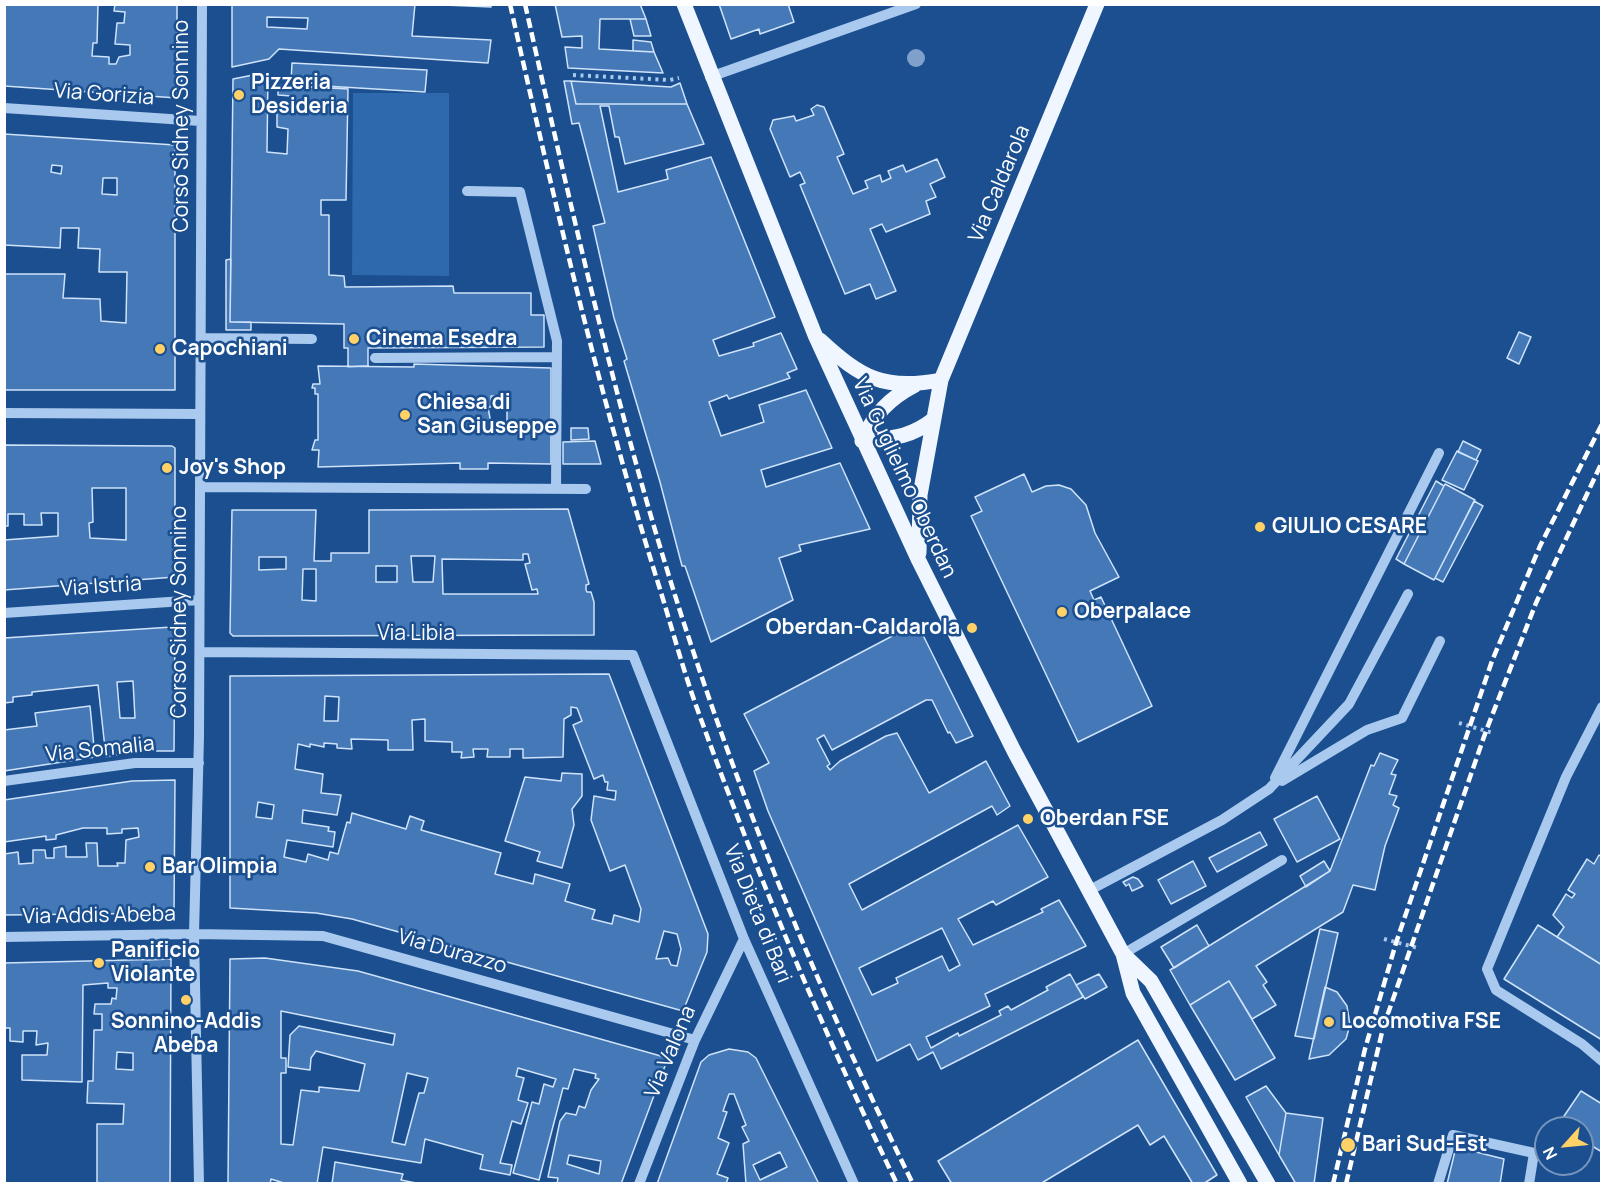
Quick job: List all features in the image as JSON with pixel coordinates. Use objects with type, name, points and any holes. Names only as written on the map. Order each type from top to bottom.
[{"type":"main road","name":"Via Guglielmo Oberdan","points":[[684,4],[710,76],[815,335],[862,441],[1014,751],[1123,954],[1133,993],[1240,1184]]},
{"type":"main road","name":"Via Caldarola","points":[[919,561],[920,495],[940,380],[1097,4]]},
{"type":"main road","points":[[815,335],[844,363],[873,380],[915,385]]},
{"type":"main road","points":[[934,419],[918,432],[897,438],[862,441],[872,419],[896,395],[915,385],[940,380]]},
{"type":"main road","name":"Via Guglielmo Oberdan","points":[[1123,954],[1151,981],[1268,1184]]},
{"type":"street","name":"Corso Sidney Sonnino","points":[[199,1184],[194,934],[200,652],[202,4]]},
{"type":"street","points":[[710,76],[916,4]]},
{"type":"street","name":"Via Gorizia","points":[[4,108],[200,121]]},
{"type":"street","points":[[467,191],[520,192],[557,341],[556,489]]},
{"type":"street","points":[[201,338],[312,339]]},
{"type":"street","points":[[375,358],[557,357]]},
{"type":"street","points":[[4,413],[200,414]]},
{"type":"street","points":[[1269,789],[1439,453]]},
{"type":"street","points":[[200,487],[585,489]]},
{"type":"street","points":[[1269,789],[1349,704],[1408,594]]},
{"type":"street","name":"Via Istria","points":[[4,613],[199,600]]},
{"type":"street","points":[[1088,891],[1222,820],[1366,730],[1402,718],[1440,642]]},
{"type":"street","name":"Via Libia","points":[[200,652],[633,655]]},
{"type":"street","name":"Via Dieta di Bari","points":[[633,655],[744,939],[854,1184]]},
{"type":"street","points":[[1602,707],[1566,777],[1487,969],[1496,990],[1582,1044],[1602,1061]]},
{"type":"street","name":"Via Somalia","points":[[4,781],[135,763],[199,763]]},
{"type":"street","points":[[1123,954],[1282,860]]},
{"type":"street","name":"Via Addis Abeba","points":[[4,937],[194,934]]},
{"type":"street","name":"Via Durazzo","points":[[194,934],[323,936],[695,1040]]},
{"type":"street","name":"Via Valona","points":[[639,1184],[695,1040],[744,939]]},
{"type":"street","points":[[1438,1184],[1453,1135],[1534,1153],[1529,1184]]},
{"type":"path","points":[[573,75],[670,80],[679,78]]},
{"type":"path","points":[[1459,723],[1493,733]]},
{"type":"path","points":[[1384,939],[1418,948]]},
{"type":"shaded area","points":[[353,93],[449,93],[449,276],[352,275]]},
{"type":"building","points":[[4,4],[98,4],[97,43],[93,43],[92,56],[109,57],[109,64],[116,64],[119,57],[130,55],[130,45],[115,44],[117,23],[124,23],[125,12],[114,11],[115,4],[177,4],[177,98],[4,86]]},
{"type":"building","points":[[232,4],[415,4],[412,36],[491,40],[488,63],[279,49],[269,59],[232,67]],"holes":[[[267,17],[308,18],[307,29],[267,27]]]},
{"type":"building","points":[[421,4],[490,4],[491,7]]},
{"type":"building","points":[[555,4],[640,4],[646,19],[600,19],[599,49],[654,52],[663,73],[568,68],[565,47],[582,48],[582,36],[562,37]]},
{"type":"building","points":[[719,4],[788,4],[794,22],[760,34],[759,29],[731,39]]},
{"type":"building","points":[[630,19],[646,19],[651,36],[634,36]]},
{"type":"building","points":[[633,40],[651,42],[654,52],[633,51]]},
{"type":"building","points":[[292,63],[427,70],[425,92],[291,82]]},
{"type":"building","points":[[268,72],[267,152],[287,154],[288,129],[277,127],[277,107],[291,107],[291,96],[278,95],[278,85],[348,89],[346,200],[321,200],[321,215],[329,215],[329,275],[344,276],[345,287],[453,286],[454,293],[531,293],[531,315],[544,315],[544,347],[368,348],[368,366],[348,367],[348,348],[344,348],[344,324],[230,322],[233,79]]},
{"type":"building","points":[[177,73],[182,73],[181,98],[177,98]]},
{"type":"building","points":[[564,81],[571,81],[576,104],[687,104],[704,144],[625,164],[619,137],[615,137],[609,106],[600,106],[618,192],[668,179],[666,170],[711,157],[775,317],[713,340],[719,356],[754,346],[753,343],[781,333],[797,369],[787,373],[790,378],[729,399],[727,395],[709,402],[721,436],[764,422],[759,405],[806,390],[832,448],[761,470],[766,487],[840,463],[870,529],[799,545],[801,551],[779,558],[793,600],[711,642],[685,566],[682,566],[624,361],[627,359],[614,318],[593,226],[605,223],[579,123],[572,124]]},
{"type":"building","points":[[571,81],[671,87],[680,83],[687,104],[576,104]]},
{"type":"building","points":[[817,105],[824,107],[844,154],[837,157],[853,194],[868,188],[865,181],[880,175],[882,182],[891,178],[888,171],[903,165],[906,172],[937,159],[945,177],[930,184],[936,197],[926,201],[930,214],[886,232],[882,224],[870,229],[896,291],[876,299],[870,284],[845,294],[800,185],[805,183],[800,172],[790,177],[770,129],[773,120],[794,116],[796,121],[814,115],[811,109]]},
{"type":"building","points":[[4,134],[175,145],[175,390],[4,390],[4,274],[65,274],[63,298],[100,299],[101,321],[126,323],[127,272],[99,272],[100,249],[78,248],[79,228],[61,228],[60,248],[4,245]],"holes":[[[52,165],[62,166],[61,174],[51,172]],[[103,178],[117,178],[117,195],[102,194]]]},
{"type":"building","points":[[231,259],[230,322],[251,322],[251,330],[226,330],[226,260]]},
{"type":"building","points":[[1519,332],[1531,337],[1519,364],[1507,358]]},
{"type":"building","name":"Chiesa di San Giuseppe","points":[[414,364],[551,368],[551,464],[488,463],[488,469],[460,469],[460,463],[318,467],[319,450],[312,450],[315,440],[318,440],[318,394],[315,394],[315,388],[312,388],[313,384],[320,384],[318,366],[414,367]],"holes":[[[491,396],[507,396],[507,424],[491,424],[488,407],[491,407]]]},
{"type":"building","points":[[571,428],[588,428],[589,439],[571,440]]},
{"type":"building","points":[[595,441],[601,464],[563,464],[563,442]]},
{"type":"building","points":[[1463,441],[1481,450],[1476,460],[1458,452]]},
{"type":"building","points":[[4,445],[172,446],[175,448],[175,577],[4,590],[4,540],[58,536],[58,513],[41,513],[42,525],[24,525],[24,514],[8,514],[8,526],[4,526]],"holes":[[[92,488],[126,488],[126,540],[90,538],[89,523],[93,522]]]},
{"type":"building","points":[[1457,451],[1478,461],[1464,490],[1442,480]]},
{"type":"building","name":"Oberpalace","points":[[1024,474],[1032,492],[1046,486],[1059,485],[1071,489],[1086,505],[1095,533],[1119,577],[1090,591],[1094,600],[1101,597],[1152,706],[1078,742],[971,516],[982,511],[975,497]]},
{"type":"building","points":[[1436,481],[1444,486],[1404,564],[1396,559]]},
{"type":"building","points":[[1445,484],[1475,500],[1434,580],[1404,564]]},
{"type":"building","points":[[1474,501],[1483,506],[1443,582],[1435,578]]},
{"type":"building","points":[[568,509],[589,584],[586,585],[586,590],[591,592],[594,602],[594,635],[233,636],[230,633],[232,510],[316,510],[314,561],[331,561],[331,553],[369,553],[369,510]],"holes":[[[523,554],[528,554],[530,563],[525,564],[532,590],[537,589],[538,594],[443,594],[442,559],[523,560]],[[411,556],[435,556],[433,582],[413,582]],[[259,557],[286,557],[286,569],[259,570]],[[376,566],[397,566],[397,582],[376,582]],[[303,569],[316,569],[316,601],[302,600]]]},
{"type":"building","points":[[917,623],[973,736],[956,743],[950,732],[948,733],[932,700],[926,700],[832,750],[824,735],[817,739],[830,764],[827,766],[830,770],[840,761],[886,736],[897,733],[929,793],[986,761],[1010,806],[997,815],[992,806],[849,884],[862,910],[1018,825],[1048,877],[996,905],[993,901],[958,919],[973,945],[1043,912],[1041,909],[1059,900],[1086,946],[985,994],[990,1006],[926,1037],[931,1048],[958,1033],[959,1036],[1001,1015],[999,1011],[1008,1006],[1011,1010],[1048,990],[1046,987],[1070,974],[1083,997],[941,1069],[933,1052],[918,1060],[910,1044],[877,1061],[768,811],[754,771],[769,763],[744,714]],"holes":[[[942,928],[960,965],[949,971],[942,956],[896,978],[898,983],[872,995],[859,968]]]},
{"type":"building","points":[[172,627],[175,629],[174,751],[135,751],[106,757],[98,685],[32,692],[32,695],[13,697],[13,702],[4,703],[4,638]],"holes":[[[133,681],[135,718],[120,718],[117,682]]]},
{"type":"building","points":[[609,674],[708,934],[707,952],[683,1011],[352,919],[316,913],[230,908],[230,676]],"holes":[[[325,696],[339,697],[338,721],[324,721]],[[571,707],[577,708],[582,721],[573,725],[594,779],[603,775],[605,782],[608,782],[607,790],[616,791],[615,800],[594,796],[591,820],[610,871],[625,865],[641,909],[639,922],[614,915],[612,924],[592,919],[595,910],[565,901],[570,884],[535,874],[533,884],[495,874],[501,853],[421,830],[424,821],[410,816],[406,829],[352,813],[350,823],[347,822],[338,854],[330,852],[328,860],[308,854],[306,862],[284,857],[287,840],[333,847],[335,832],[328,831],[329,827],[302,823],[303,810],[337,815],[341,795],[321,793],[323,774],[295,769],[298,744],[310,747],[310,744],[324,747],[324,743],[337,744],[337,748],[352,749],[351,739],[388,740],[388,750],[413,750],[412,720],[425,719],[425,741],[452,742],[452,752],[462,752],[461,758],[474,757],[473,749],[488,749],[487,757],[510,757],[510,749],[523,749],[523,758],[563,757],[564,719],[571,715]],[[258,802],[274,805],[272,819],[256,817]],[[664,931],[677,934],[681,949],[677,966],[671,965],[668,958],[656,959]]]},
{"type":"building","points":[[90,706],[95,757],[4,771],[4,730],[37,726],[35,713]]},
{"type":"building","points":[[1380,753],[1398,760],[1391,774],[1396,775],[1389,794],[1397,796],[1393,805],[1399,808],[1385,846],[1375,890],[1353,885],[1343,912],[1256,966],[1267,982],[1263,985],[1276,1005],[1252,1019],[1229,981],[1190,1005],[1170,970],[1330,871],[1371,765],[1374,766]]},
{"type":"building","points":[[562,773],[582,774],[582,796],[572,809],[574,825],[562,868],[537,861],[540,852],[505,841],[525,777],[561,781]]},
{"type":"building","points":[[175,780],[174,913],[4,915],[4,854],[18,852],[19,864],[33,863],[33,850],[45,850],[46,858],[54,858],[54,848],[66,846],[66,857],[87,857],[86,843],[97,843],[98,866],[118,866],[117,863],[125,863],[126,840],[139,837],[138,828],[122,829],[122,833],[107,834],[107,828],[83,828],[56,835],[56,839],[46,840],[46,836],[4,842],[4,800],[132,781]]},
{"type":"building","points":[[1317,796],[1340,839],[1297,862],[1274,819]]},
{"type":"building","points":[[1260,832],[1267,845],[1217,872],[1209,858]]},
{"type":"building","points":[[1599,855],[1602,857],[1602,965],[1557,937],[1564,927],[1553,915],[1566,894],[1572,898],[1575,894],[1568,890],[1587,859],[1594,864]]},
{"type":"building","points":[[1193,861],[1206,886],[1171,904],[1158,880]]},
{"type":"building","points":[[1324,861],[1330,871],[1306,887],[1300,876]]},
{"type":"building","points":[[1133,877],[1138,879],[1143,886],[1132,891],[1129,884],[1126,886],[1123,882]]},
{"type":"building","points":[[1197,925],[1209,946],[1174,968],[1161,947]]},
{"type":"building","points":[[1538,925],[1602,965],[1602,1040],[1504,979]]},
{"type":"building","points":[[1320,929],[1338,933],[1314,1039],[1295,1036]]},
{"type":"building","points":[[171,954],[171,959],[147,960],[147,955]]},
{"type":"building","points":[[265,958],[358,971],[668,1058],[621,1184],[557,1184],[558,1178],[548,1177],[560,1121],[566,1113],[576,1115],[579,1106],[585,1108],[591,1090],[599,1079],[595,1078],[596,1074],[574,1069],[568,1089],[563,1088],[539,1180],[513,1173],[532,1102],[539,1104],[544,1084],[553,1087],[556,1079],[518,1068],[516,1076],[524,1078],[518,1100],[528,1103],[521,1124],[512,1121],[500,1163],[512,1165],[510,1175],[480,1169],[483,1155],[425,1139],[421,1163],[323,1147],[317,1184],[287,1184],[271,1179],[270,1184],[228,1184],[230,959]],"holes":[[[281,1011],[395,1034],[393,1045],[299,1026],[290,1035],[288,1067],[310,1070],[311,1058],[316,1051],[365,1064],[359,1091],[319,1087],[319,1092],[301,1090],[293,1145],[281,1144],[281,1073],[286,1073],[286,1058],[281,1058]],[[407,1073],[428,1078],[424,1093],[419,1093],[405,1145],[392,1142]],[[569,1155],[601,1161],[599,1174],[567,1164]]]},
{"type":"building","points":[[171,959],[170,1184],[97,1184],[97,1124],[123,1124],[124,1104],[87,1103],[88,1081],[93,1081],[94,1030],[102,1030],[102,1014],[94,1014],[95,1004],[111,1004],[112,998],[116,999],[117,988],[108,988],[108,983],[83,985],[82,1082],[22,1080],[22,1055],[47,1055],[48,1043],[36,1045],[37,1031],[23,1031],[23,1042],[10,1041],[10,1028],[4,1028],[4,963]],"holes":[[[117,1052],[133,1053],[133,1070],[116,1069]]]},
{"type":"building","points":[[1099,974],[1107,987],[1085,999],[1076,985]]},
{"type":"building","points":[[1229,981],[1275,1058],[1235,1080],[1190,1005]]},
{"type":"building","points":[[1325,987],[1337,992],[1347,1006],[1350,1025],[1346,1039],[1329,1055],[1309,1059]]},
{"type":"building","points":[[1138,1040],[1217,1175],[1203,1184],[1193,1184],[1164,1136],[1150,1145],[1138,1125],[1040,1184],[952,1184],[938,1161]]},
{"type":"building","points":[[729,1049],[748,1052],[756,1058],[819,1184],[746,1184],[743,1144],[749,1141],[742,1127],[746,1125],[734,1094],[729,1094],[723,1111],[727,1112],[718,1138],[729,1143],[717,1174],[728,1178],[726,1184],[657,1184],[701,1062],[709,1055]],"holes":[[[780,1152],[787,1167],[760,1180],[753,1165]]]},
{"type":"building","points":[[1266,1086],[1286,1113],[1279,1155],[1246,1097]]},
{"type":"building","points":[[1581,1091],[1602,1104],[1602,1152],[1594,1147],[1594,1116],[1564,1116]]},
{"type":"building","points":[[1286,1113],[1323,1118],[1314,1184],[1296,1184],[1279,1155]]},
{"type":"building","points":[[1456,1147],[1504,1159],[1500,1184],[1447,1184]]},
{"type":"building","points":[[335,1162],[403,1174],[401,1180],[421,1184],[332,1184]]},
{"type":"railway","points":[[510,4],[597,370],[687,680],[743,831],[791,950],[842,1067],[897,1184]]},
{"type":"railway","points":[[525,4],[578,236],[622,410],[664,559],[693,651],[724,742],[794,921],[871,1098],[913,1184]]},
{"type":"railway","points":[[1333,1184],[1365,1049],[1396,943],[1492,661],[1540,546],[1602,424]]},
{"type":"railway","points":[[1346,1184],[1383,1028],[1486,731],[1536,603],[1602,462]]},
{"type":"place","name":"Pizzeria Desideria","points":[[239,95]]},
{"type":"place","name":"Cinema Esedra","points":[[354,339]]},
{"type":"place","name":"Capochiani","points":[[160,349]]},
{"type":"place","name":"Chiesa di San Giuseppe","points":[[405,415]]},
{"type":"place","name":"Joy's Shop","points":[[167,468]]},
{"type":"place","name":"GIULIO CESARE","points":[[1260,527]]},
{"type":"place","name":"Oberpalace","points":[[1062,612]]},
{"type":"place","name":"Oberdan-Caldarola","points":[[972,628]]},
{"type":"place","name":"Oberdan FSE","points":[[1028,819]]},
{"type":"place","name":"Bar Olimpia","points":[[150,867]]},
{"type":"place","name":"Panificio Violante","points":[[99,963]]},
{"type":"place","name":"Sonnino-Addis Abeba","points":[[186,1000]]},
{"type":"place","name":"Locomotiva FSE","points":[[1329,1022]]},
{"type":"place","name":"Bari Sud-Est","points":[[1348,1145]]}]
